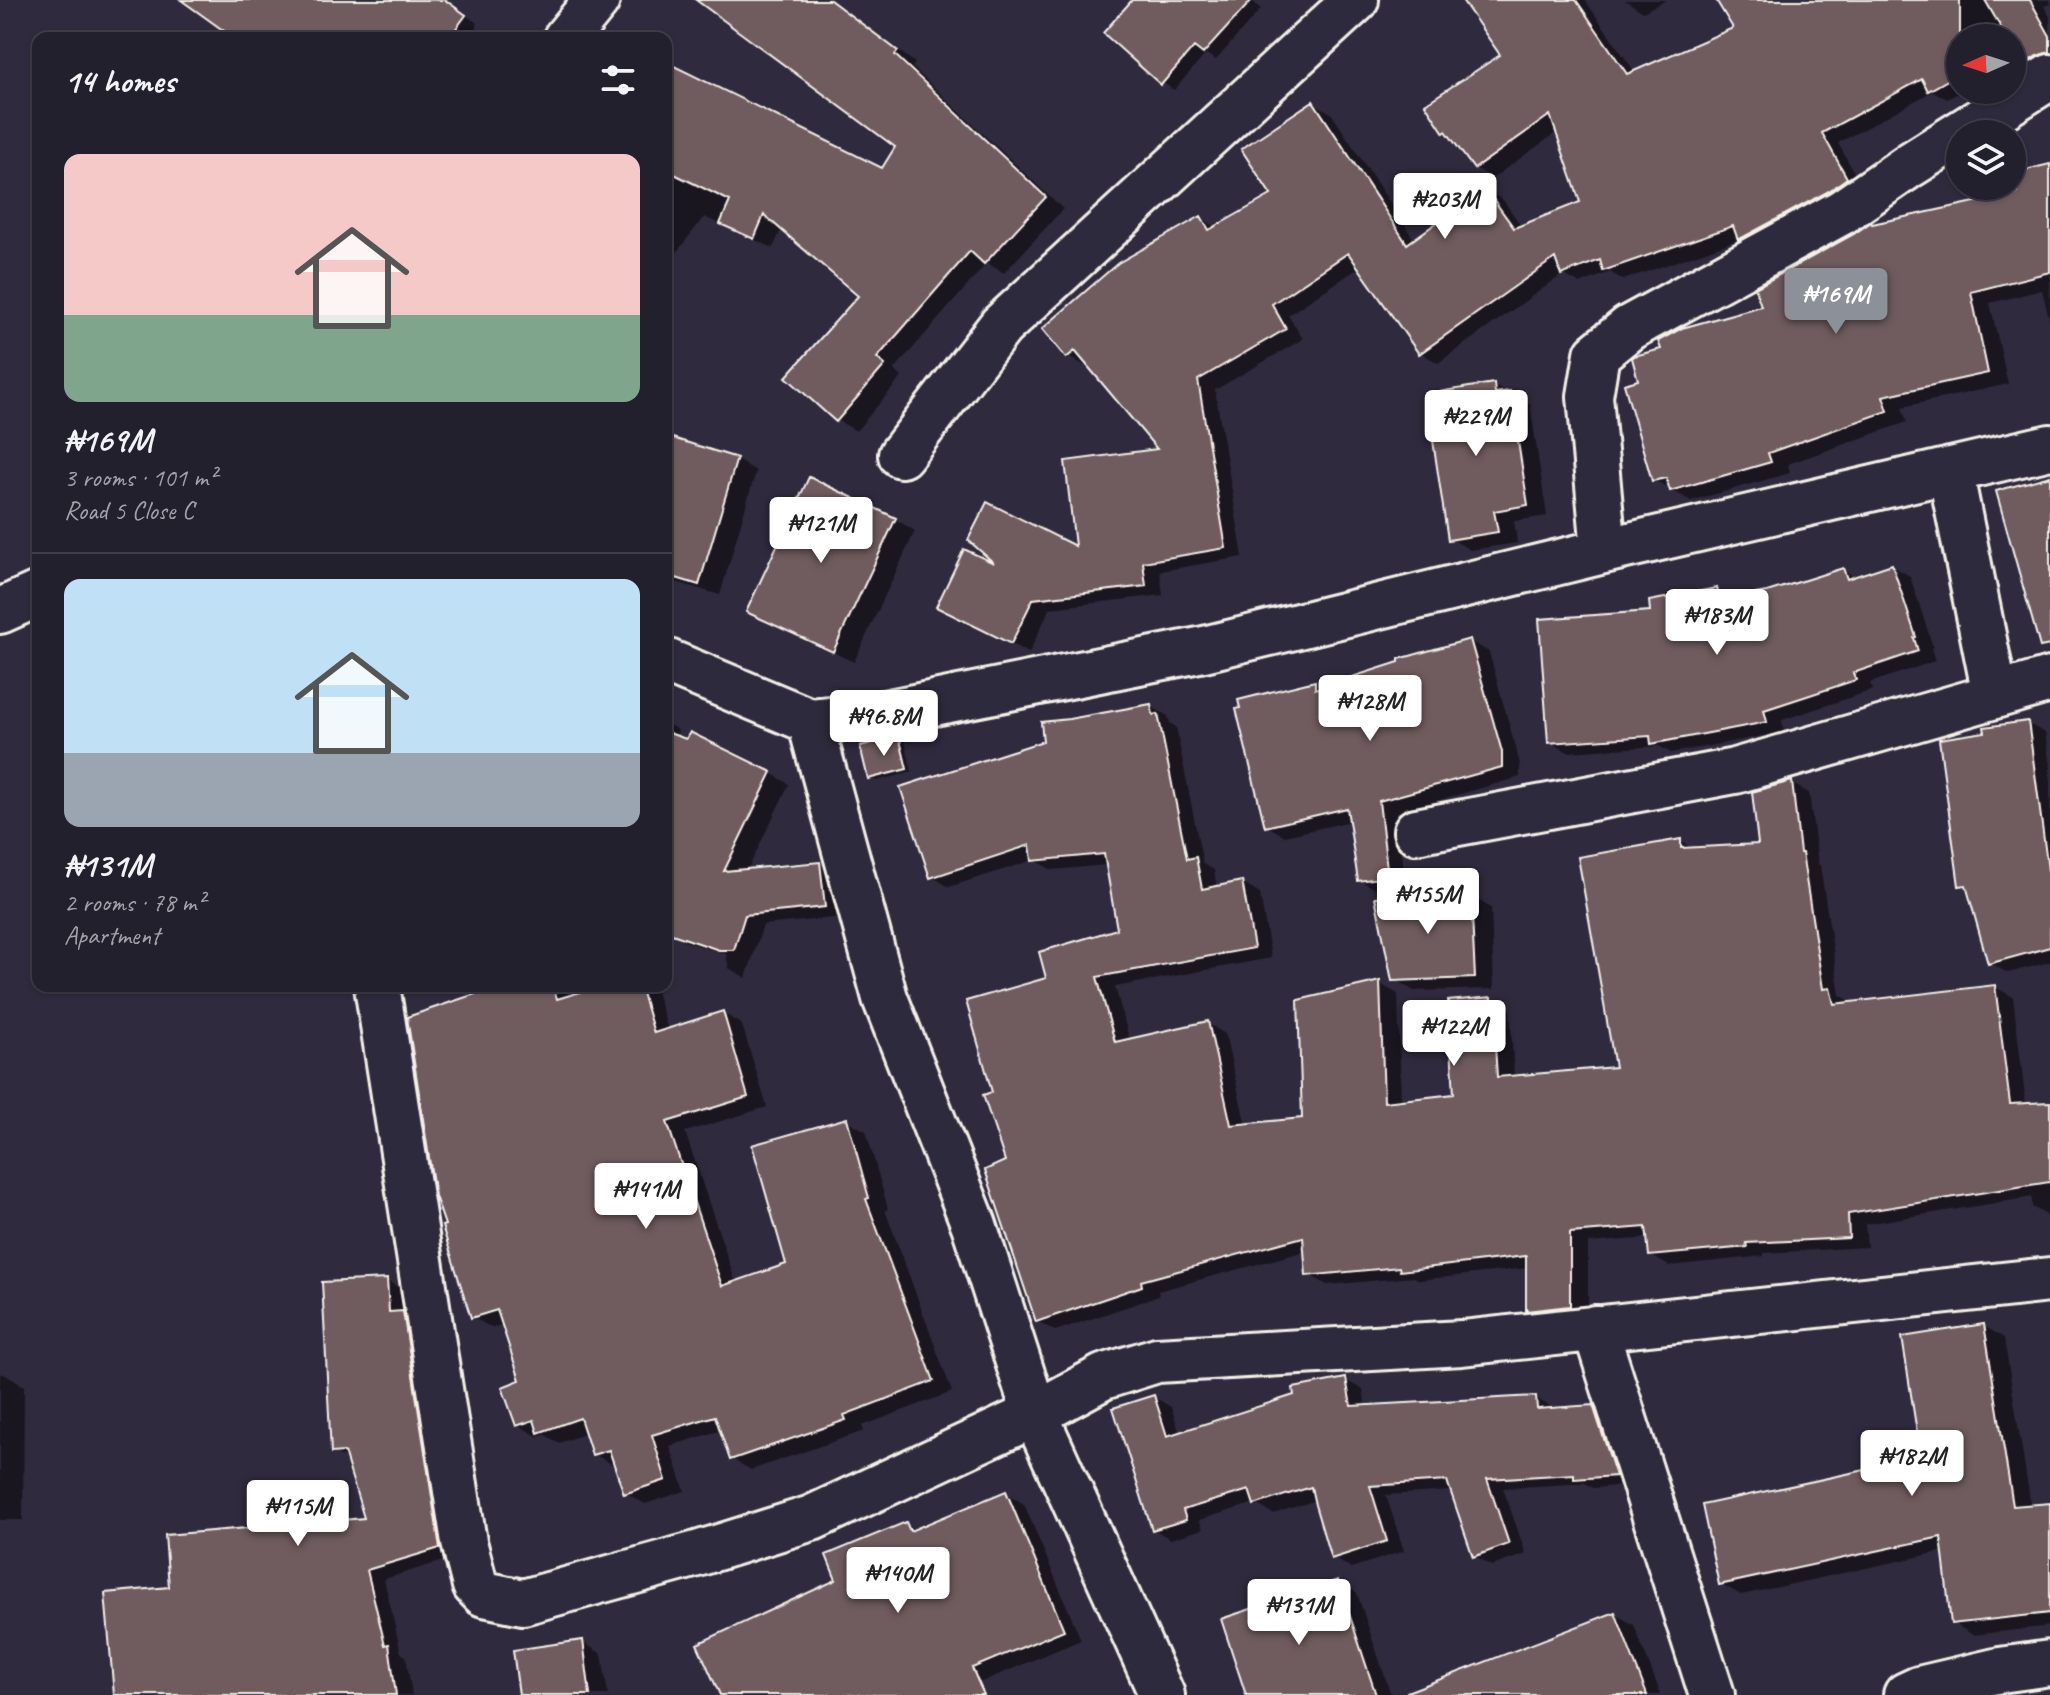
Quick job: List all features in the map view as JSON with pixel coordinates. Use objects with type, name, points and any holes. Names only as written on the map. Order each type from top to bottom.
[{"type":"street","points":[[571,32],[597,0]]},
{"type":"street","points":[[901,455],[1001,326],[1341,5]]},
{"type":"street","points":[[1604,551],[1590,396],[1597,354],[1629,328],[1842,212],[1910,165],[2050,77]]},
{"type":"street","points":[[672,664],[810,721],[874,715],[1204,649],[1604,551],[2050,447]]},
{"type":"street","points":[[1950,470],[1995,695]]},
{"type":"street","points":[[0,611],[32,597]]},
{"type":"street","points":[[1416,831],[1735,771],[2050,680]]},
{"type":"street","points":[[810,721],[885,998],[974,1225],[1035,1414],[1162,1695]]},
{"type":"street","points":[[378,992],[464,1542],[475,1585],[484,1594],[523,1602],[697,1554],[812,1518],[1035,1414],[1103,1377],[1157,1360],[1462,1343],[2050,1280]]},
{"type":"street","points":[[1595,1328],[1712,1695]]},
{"type":"street","points":[[1906,1695],[1919,1689],[2000,1670],[2050,1663]]},
{"type":"building","points":[[181,0],[445,0],[466,15],[453,32],[226,32]]},
{"type":"building","points":[[696,0],[830,0],[898,51],[895,55],[1046,197],[984,264],[970,251],[877,358],[885,365],[836,422],[786,377],[858,296],[764,215],[754,239],[720,224],[730,201],[672,173],[672,65],[882,168],[895,147]]},
{"type":"building","points":[[1132,0],[1252,0],[1203,54],[1194,47],[1161,85],[1103,33]]},
{"type":"building","points":[[1462,0],[1576,0],[1627,74],[1733,28],[1716,0],[1960,0],[1960,24],[1946,24],[1946,81],[1928,91],[1922,79],[1822,133],[1847,178],[1829,191],[1738,240],[1733,226],[1603,271],[1600,260],[1561,275],[1555,258],[1419,354],[1348,253],[1272,304],[1286,329],[1198,380],[1226,548],[1143,562],[1146,586],[1033,599],[1011,644],[936,607],[964,549],[994,563],[968,540],[987,502],[1075,546],[1065,461],[1157,449],[1075,351],[1066,358],[1042,329],[1118,263],[1201,216],[1209,230],[1271,195],[1241,149],[1313,101],[1407,244],[1485,188],[1514,228],[1580,202],[1550,115],[1474,169],[1425,104],[1500,55]]},
{"type":"building","points":[[1985,0],[2030,0],[2050,36],[2050,52],[2026,63],[2026,24],[1999,24]]},
{"type":"building","points":[[2050,164],[2050,272],[1971,292],[1988,373],[1883,396],[1888,411],[1768,453],[1771,462],[1670,491],[1666,478],[1652,481],[1624,384],[1638,380],[1634,356],[1661,349],[1658,341],[1682,328],[1761,306],[1755,288],[1871,222],[1984,200],[2026,200],[2026,170]]},
{"type":"building","points":[[1494,383],[1495,393],[1510,391],[1528,505],[1494,511],[1498,532],[1448,540],[1426,394]]},
{"type":"building","points":[[672,438],[737,458],[699,585],[672,577]]},
{"type":"building","points":[[2050,476],[2050,645],[2040,647],[1996,491]]},
{"type":"building","points":[[809,477],[896,518],[833,652],[746,612]]},
{"type":"building","points":[[1892,564],[1918,651],[1853,673],[1856,680],[1764,710],[1767,722],[1651,744],[1650,736],[1548,743],[1539,619],[1650,611],[1649,601],[1717,588],[1720,600],[1767,592],[1843,568],[1847,579]]},
{"type":"building","points":[[1470,639],[1502,752],[1502,767],[1379,801],[1388,877],[1358,881],[1347,808],[1265,827],[1236,709],[1240,708],[1238,700],[1315,681],[1315,689],[1399,662],[1399,659]]},
{"type":"building","points":[[1151,704],[1153,715],[1158,714],[1187,859],[1196,857],[1202,889],[1242,881],[1254,948],[1097,977],[1115,1042],[1208,1021],[1231,1125],[1302,1118],[1298,1000],[1380,981],[1384,1102],[1454,1094],[1448,1001],[1492,997],[1497,1077],[1615,1067],[1578,857],[1681,839],[1681,848],[1758,844],[1752,792],[1792,781],[1800,853],[1823,989],[1830,988],[1834,1004],[1995,985],[2010,1104],[2050,1102],[2050,1182],[1848,1214],[1849,1238],[1746,1243],[1747,1247],[1649,1256],[1646,1227],[1570,1233],[1570,1306],[1526,1311],[1526,1256],[1400,1271],[1399,1267],[1306,1276],[1303,1237],[1141,1281],[1142,1286],[1036,1322],[985,1170],[1005,1161],[983,1095],[992,1092],[966,1001],[1046,978],[1039,952],[1117,929],[1104,854],[1032,861],[1030,845],[930,878],[900,787],[1043,741],[1041,722]]},
{"type":"building","points":[[2028,721],[2050,885],[2050,947],[1988,964],[1966,885],[1959,886],[1939,739],[1985,732],[1984,727]]},
{"type":"building","points":[[690,732],[772,772],[724,871],[820,862],[825,907],[745,915],[734,950],[719,950],[672,934],[672,734],[686,739]]},
{"type":"building","points":[[899,736],[907,769],[868,779],[860,746]]},
{"type":"building","points":[[1471,894],[1475,978],[1392,981],[1375,897]]},
{"type":"building","points":[[481,992],[555,992],[557,999],[580,992],[642,992],[654,1033],[723,1011],[748,1097],[667,1122],[722,1286],[786,1264],[752,1145],[847,1118],[869,1198],[866,1199],[934,1381],[844,1415],[846,1420],[730,1460],[715,1416],[652,1435],[666,1480],[624,1494],[609,1450],[592,1455],[580,1418],[538,1433],[534,1420],[516,1426],[502,1387],[520,1380],[497,1310],[471,1318],[442,1226],[445,1225],[435,1196],[407,1017]]},
{"type":"building","points":[[387,1279],[389,1312],[403,1311],[440,1548],[367,1570],[385,1645],[389,1644],[396,1695],[114,1695],[105,1593],[169,1587],[165,1535],[364,1518],[344,1452],[331,1453],[322,1282]]},
{"type":"building","points":[[1984,1324],[2013,1506],[2050,1503],[2050,1613],[1951,1624],[1941,1537],[1719,1585],[1702,1505],[1921,1458],[1902,1337]]},
{"type":"building","points":[[1346,1378],[1351,1406],[1536,1396],[1537,1409],[1593,1405],[1616,1476],[1574,1479],[1574,1474],[1487,1479],[1509,1544],[1473,1557],[1447,1481],[1370,1486],[1387,1541],[1331,1559],[1311,1487],[1254,1505],[1249,1490],[1183,1510],[1186,1520],[1152,1530],[1113,1408],[1154,1395],[1167,1436],[1294,1395],[1293,1388]]},
{"type":"building","points":[[1006,1491],[1064,1630],[972,1668],[984,1695],[720,1695],[697,1644],[836,1580],[826,1555],[906,1522],[910,1531]]},
{"type":"building","points":[[1338,1580],[1376,1695],[1246,1695],[1221,1619]]},
{"type":"building","points":[[1615,1612],[1647,1695],[1407,1695],[1407,1692]]},
{"type":"building","points":[[583,1640],[590,1695],[519,1695],[513,1650]]}]
